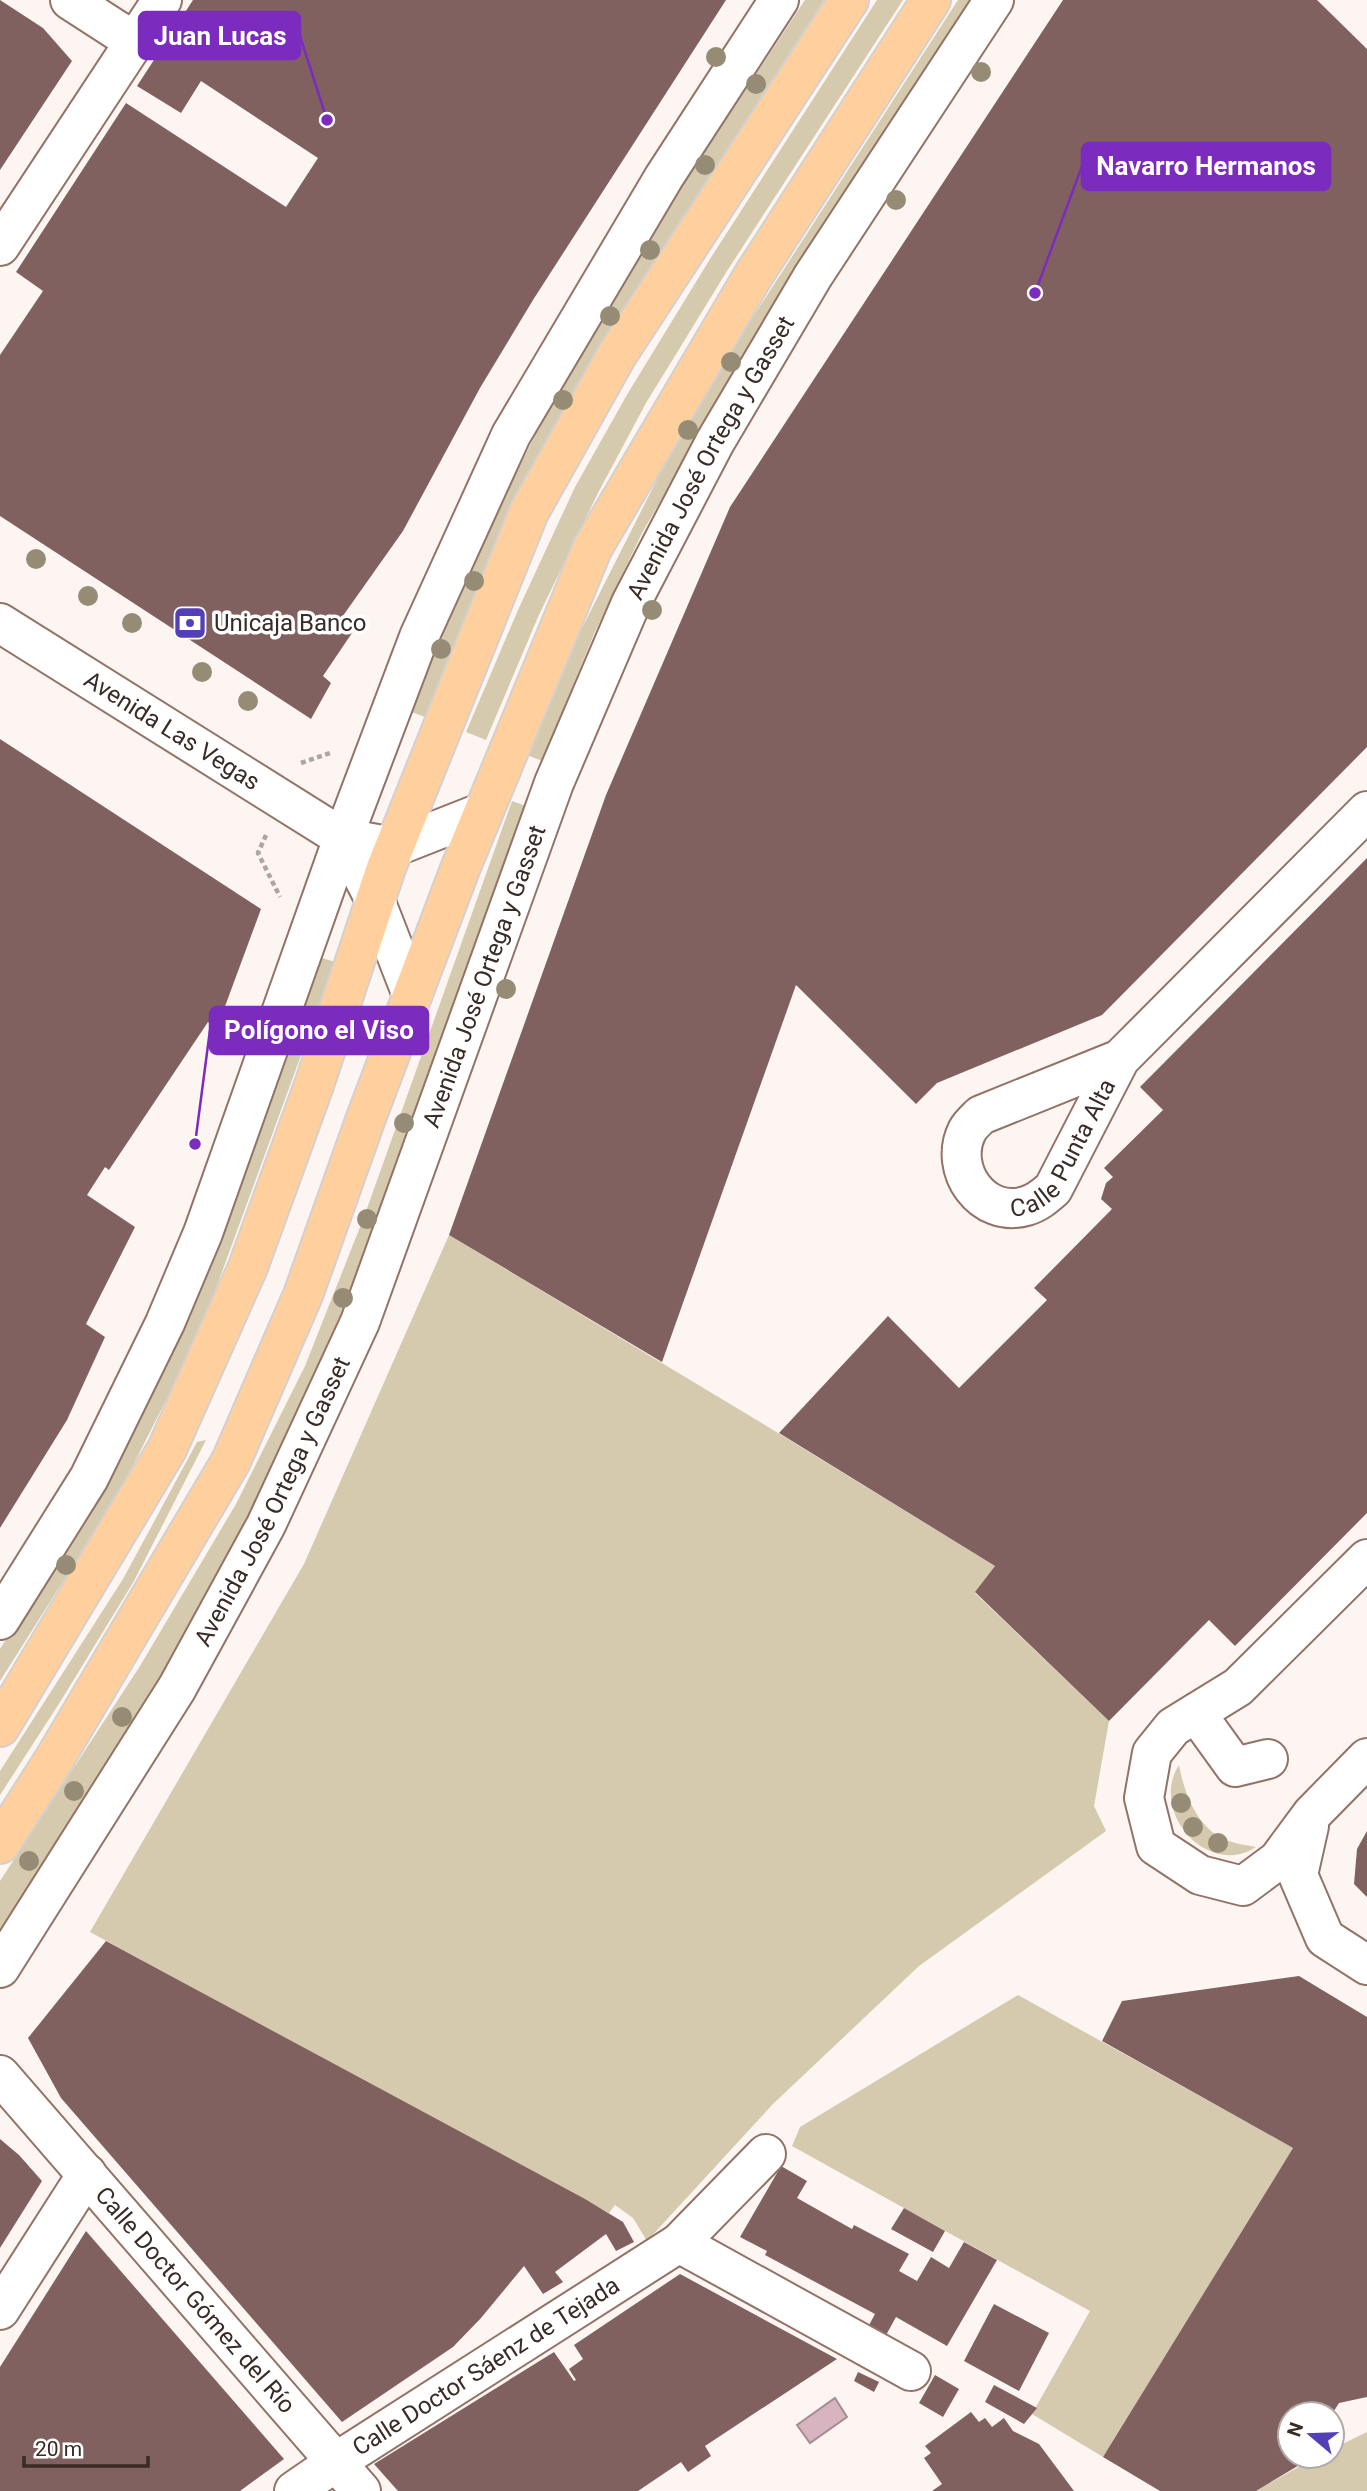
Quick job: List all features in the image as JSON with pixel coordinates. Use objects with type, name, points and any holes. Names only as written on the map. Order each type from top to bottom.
[{"type":"main road","points":[[0,1727],[167,1449],[248,1267],[314,1085],[394,847],[529,512],[617,355],[849,0]]},
{"type":"main road","points":[[0,1843],[55,1758],[231,1461],[303,1295],[412,995],[483,812],[593,547],[753,276],[931,0]]},
{"type":"street","points":[[70,0],[135,43]]},
{"type":"street","points":[[0,246],[162,0]]},
{"type":"street","points":[[0,1620],[89,1478],[165,1323],[208,1220],[343,838],[419,637],[511,435],[664,177],[779,0]]},
{"type":"street","name":"Avenida José Ortega y Gasset","points":[[0,1968],[177,1688],[266,1525],[360,1322],[554,783],[631,603],[715,442],[813,276],[994,0]]},
{"type":"street","name":"Avenida Las Vegas","points":[[0,623],[343,838]]},
{"type":"street","name":"Calle Punta Alta","points":[[1120,1059],[1367,811]]},
{"type":"street","points":[[343,838],[394,847],[483,812]]},
{"type":"street","points":[[343,838],[375,900],[412,995]]},
{"type":"street","points":[[1367,1559],[1238,1687],[1173,1727],[1152,1753],[1144,1798],[1156,1846],[1200,1875],[1243,1886],[1278,1860],[1312,1814],[1367,1758]]},
{"type":"street","points":[[1196,1713],[1235,1767],[1268,1759]]},
{"type":"street","points":[[1312,1814],[1298,1875],[1325,1938],[1367,1965]]},
{"type":"street","name":"Calle Doctor Gómez del Río","points":[[0,2075],[15,2105],[87,2174],[361,2491]]},
{"type":"street","name":"Calle Doctor Sáenz de Tejada","points":[[294,2491],[679,2243],[766,2154]]},
{"type":"street","points":[[0,2310],[87,2174]]},
{"type":"street","points":[[679,2243],[911,2371]]},
{"type":"shaded area","points":[[805,0],[824,0],[657,257],[576,390],[479,589],[425,717],[409,711],[481,546],[562,385],[649,238]]},
{"type":"shaded area","points":[[877,0],[903,0],[727,271],[646,403],[598,493],[538,617],[486,740],[466,732],[575,487],[628,393],[710,259]]},
{"type":"shaded area","points":[[958,0],[976,0],[686,457],[642,533],[594,634],[542,761],[527,755],[581,630],[672,450],[742,334]]},
{"type":"shaded area","points":[[512,801],[526,806],[379,1217],[322,1366],[258,1508],[128,1738],[0,1938],[0,1881],[140,1666],[236,1504],[305,1366],[364,1217]]},
{"type":"shaded area","points":[[319,957],[335,962],[199,1335],[119,1493],[0,1681],[0,1649],[102,1490]]},
{"type":"shaded area","points":[[449,1235],[995,1566],[975,1593],[1109,1721],[1094,1806],[1106,1831],[919,1966],[773,2104],[647,2241],[633,2218],[615,2205],[609,2213],[90,1932],[304,1564]]},
{"type":"shaded area","points":[[206,1440],[134,1581],[0,1795],[0,1771],[123,1579],[197,1442]]},
{"type":"shaded area","points":[[1179,1765],[1194,1810],[1209,1829],[1229,1841],[1256,1847],[1237,1855],[1219,1854],[1202,1847],[1188,1835],[1177,1820],[1171,1802],[1172,1783]]},
{"type":"shaded area","points":[[1018,1995],[1293,2148],[1103,2457],[1032,2414],[1090,2311],[792,2146],[800,2127]]},
{"type":"shaded area","points":[[835,2398],[847,2417],[810,2443],[797,2425]]},
{"type":"shaded area","points":[[1367,2432],[1367,2491],[1256,2491],[1293,2470],[1346,2470],[1346,2442]]},
{"type":"building","points":[[0,0],[43,28],[72,61],[0,170]]},
{"type":"building","points":[[193,0],[726,0],[533,300],[480,388],[403,531],[340,620],[354,630],[323,676],[331,683],[311,719],[0,516],[0,355],[43,291],[16,272],[126,103],[286,207],[318,158],[201,81],[181,113],[137,86]]},
{"type":"building","points":[[1063,0],[1317,0],[1367,49],[1367,747],[1102,1015],[937,1083],[916,1104],[796,985],[662,1362],[449,1235],[606,795],[730,507]]},
{"type":"building","points":[[0,739],[261,909],[217,1028],[208,1022],[109,1170],[105,1167],[87,1195],[135,1227],[86,1324],[105,1337],[67,1420],[0,1528]]},
{"type":"building","points":[[1367,858],[1367,1513],[1235,1646],[1209,1620],[1109,1721],[975,1592],[995,1566],[779,1433],[888,1316],[959,1388],[1047,1300],[1034,1288],[1112,1209],[1101,1199],[1106,1183],[1113,1177],[1104,1168],[1163,1110],[1140,1087]]},
{"type":"building","points":[[1367,1831],[1367,1897],[1354,1884],[1357,1849]]},
{"type":"building","points":[[106,1941],[585,2199],[623,2222],[634,2242],[616,2251],[606,2234],[555,2272],[563,2282],[543,2294],[524,2266],[453,2347],[342,2422],[61,2098],[28,2038]]},
{"type":"building","points":[[1299,1976],[1367,2017],[1367,2397],[1346,2402],[1276,2400],[1276,2470],[1291,2470],[1256,2491],[1160,2491],[1103,2457],[1293,2148],[1102,2041],[1122,2001]]},
{"type":"building","points":[[0,2139],[19,2155],[42,2181],[0,2248]]},
{"type":"building","points":[[781,2166],[807,2181],[797,2198],[852,2229],[854,2225],[909,2254],[899,2271],[917,2281],[931,2257],[949,2268],[964,2242],[997,2260],[947,2346],[896,2317],[885,2337],[868,2327],[875,2314],[765,2255],[767,2251],[740,2237]]},
{"type":"building","points":[[904,2208],[945,2231],[933,2252],[891,2229]]},
{"type":"building","points":[[86,2231],[284,2459],[240,2491],[0,2491],[0,2367]]},
{"type":"building","points":[[680,2274],[837,2359],[705,2446],[711,2456],[688,2472],[681,2462],[638,2491],[398,2491],[374,2464],[554,2352],[574,2381],[576,2380],[569,2369],[583,2359],[574,2345]]},
{"type":"building","points":[[994,2304],[1049,2333],[1019,2391],[964,2361]]},
{"type":"building","points":[[858,2372],[879,2382],[874,2392],[854,2381]]},
{"type":"building","points":[[935,2375],[959,2389],[943,2417],[919,2403]]},
{"type":"building","points":[[994,2385],[1037,2408],[1024,2424],[985,2402]]},
{"type":"building","points":[[971,2412],[979,2422],[985,2418],[992,2427],[1004,2418],[1013,2431],[1039,2444],[1074,2491],[932,2491],[942,2484],[924,2458],[931,2453],[925,2446]]},
{"type":"place","name":"Juan Lucas","points":[[327,120]]},
{"type":"place","name":"Navarro Hermanos","points":[[1035,293]]},
{"type":"place","name":"Unicaja Banco","points":[[190,623]]},
{"type":"place","name":"Polígono el Viso","points":[[195,1144]]}]
